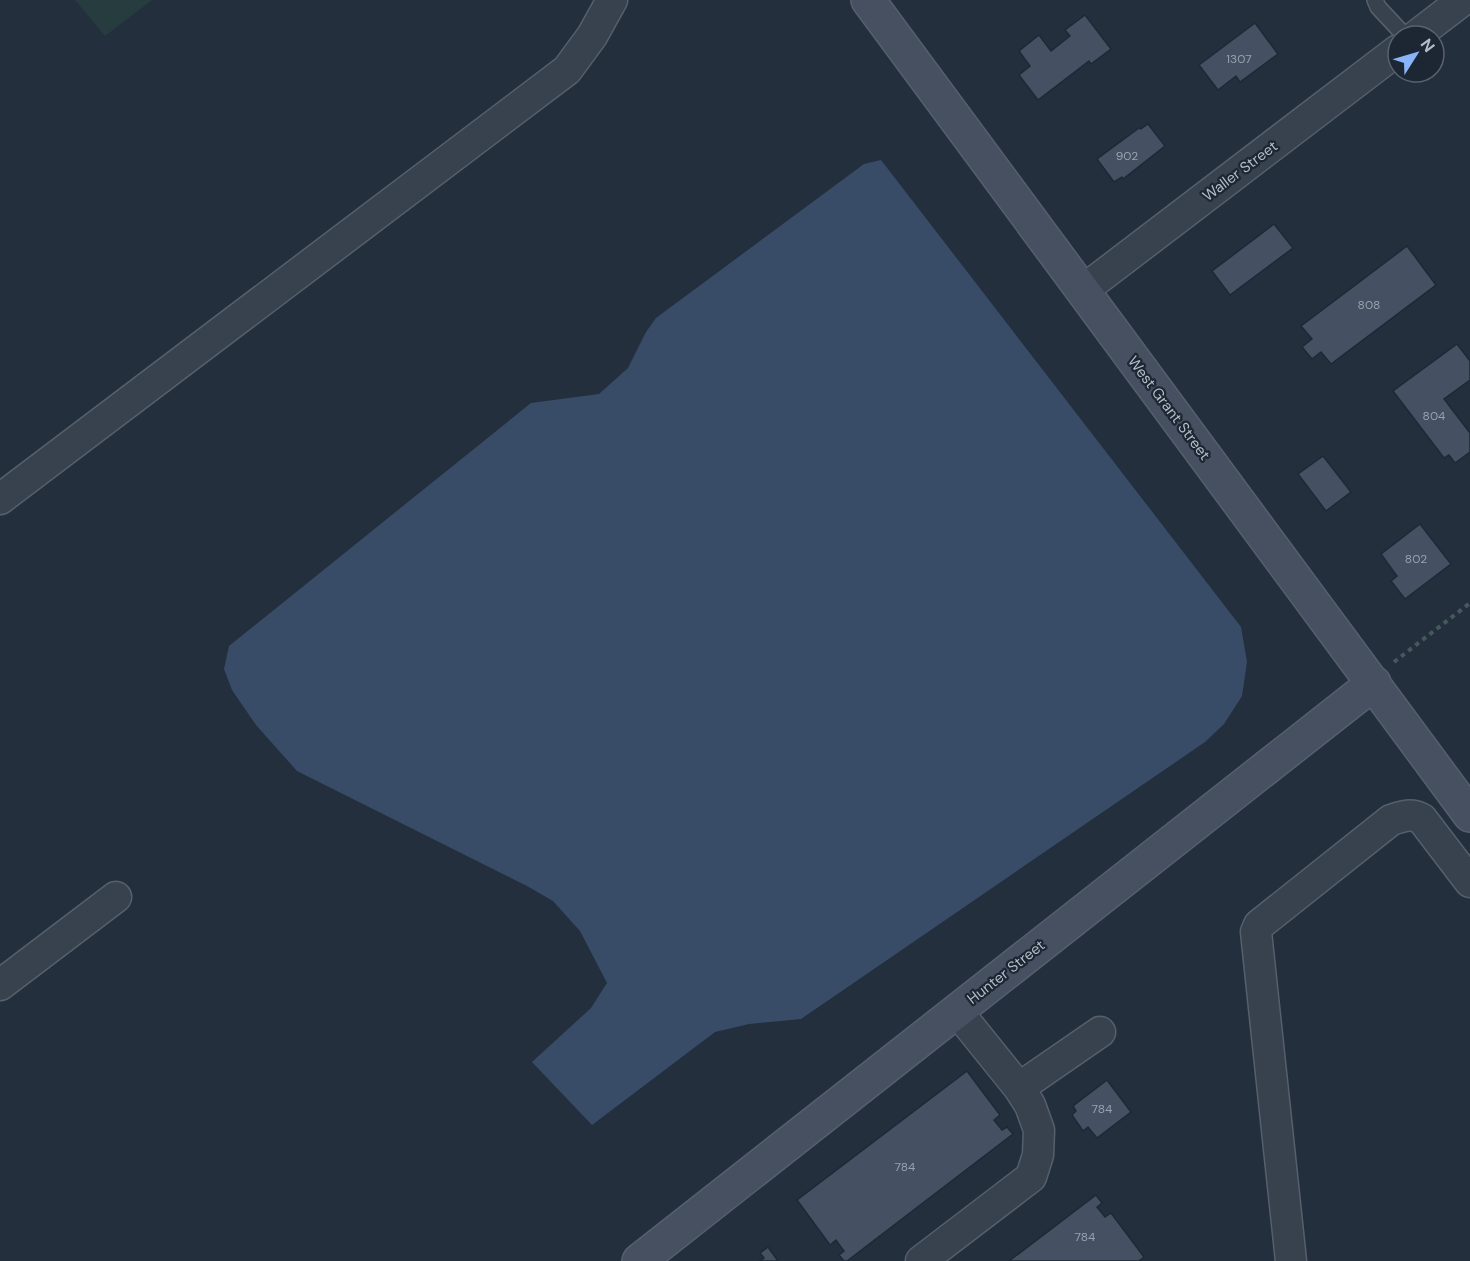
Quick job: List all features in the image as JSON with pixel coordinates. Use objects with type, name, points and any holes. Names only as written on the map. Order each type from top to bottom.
[{"type":"street","points":[[0,499],[567,70],[592,36],[612,0]]},
{"type":"street","name":"West Grant Street","points":[[868,0],[1082,291],[1381,675],[1470,815]]},
{"type":"street","points":[[1432,24],[1463,0]]},
{"type":"street","name":"Waller Street","points":[[1082,291],[1386,59]]},
{"type":"street","name":"Hunter Street","points":[[639,1261],[1381,675]]},
{"type":"street","points":[[1291,1261],[1256,932],[1259,925],[1391,820],[1405,815],[1415,815],[1422,819],[1470,882]]},
{"type":"street","points":[[0,985],[116,897]]},
{"type":"street","points":[[921,1261],[1031,1177],[1038,1155],[1039,1130],[1030,1105],[957,1011]]},
{"type":"street","points":[[1018,1088],[1100,1032]]},
{"type":"lane","points":[[1375,0],[1378,7],[1394,24]]},
{"type":"path","points":[[1381,675],[1470,603]]},
{"type":"green space","points":[[75,0],[152,0],[105,36]]},
{"type":"water","points":[[881,160],[1241,627],[1247,662],[1242,696],[1224,724],[1205,742],[801,1019],[749,1024],[715,1032],[592,1125],[532,1062],[591,1008],[607,983],[580,931],[553,901],[527,886],[297,771],[256,725],[232,690],[224,669],[229,646],[531,403],[599,394],[628,368],[646,332],[656,318],[864,164]]},
{"type":"building","points":[[1085,15],[1111,49],[1091,64],[1089,61],[1038,100],[1019,75],[1030,66],[1019,51],[1039,35],[1051,51],[1070,36],[1065,30]]},
{"type":"building","points":[[1255,23],[1278,54],[1240,82],[1236,76],[1218,90],[1199,65]]},
{"type":"building","points":[[1148,124],[1165,146],[1123,179],[1122,177],[1114,182],[1097,159]]},
{"type":"building","points":[[1274,224],[1293,248],[1230,295],[1212,271]]},
{"type":"building","points":[[1407,246],[1436,285],[1331,364],[1321,352],[1312,359],[1302,347],[1312,339],[1301,326]]},
{"type":"building","points":[[1457,344],[1470,361],[1470,380],[1444,399],[1470,433],[1470,452],[1455,463],[1449,455],[1444,458],[1393,391]]},
{"type":"building","points":[[1323,456],[1351,492],[1326,511],[1298,474]]},
{"type":"building","points":[[1420,524],[1451,564],[1405,599],[1391,581],[1397,576],[1381,554]]},
{"type":"building","points":[[967,1071],[1000,1115],[994,1120],[1002,1130],[1007,1127],[1013,1134],[847,1261],[844,1261],[839,1255],[844,1251],[836,1240],[830,1245],[797,1200]]},
{"type":"building","points":[[1107,1080],[1131,1112],[1097,1138],[1088,1127],[1083,1131],[1072,1115],[1076,1111],[1073,1106]]},
{"type":"building","points":[[1096,1195],[1102,1203],[1097,1207],[1105,1217],[1111,1213],[1144,1257],[1139,1261],[1009,1261]]},
{"type":"building","points":[[768,1247],[778,1261],[760,1261],[764,1258],[760,1253]]}]
